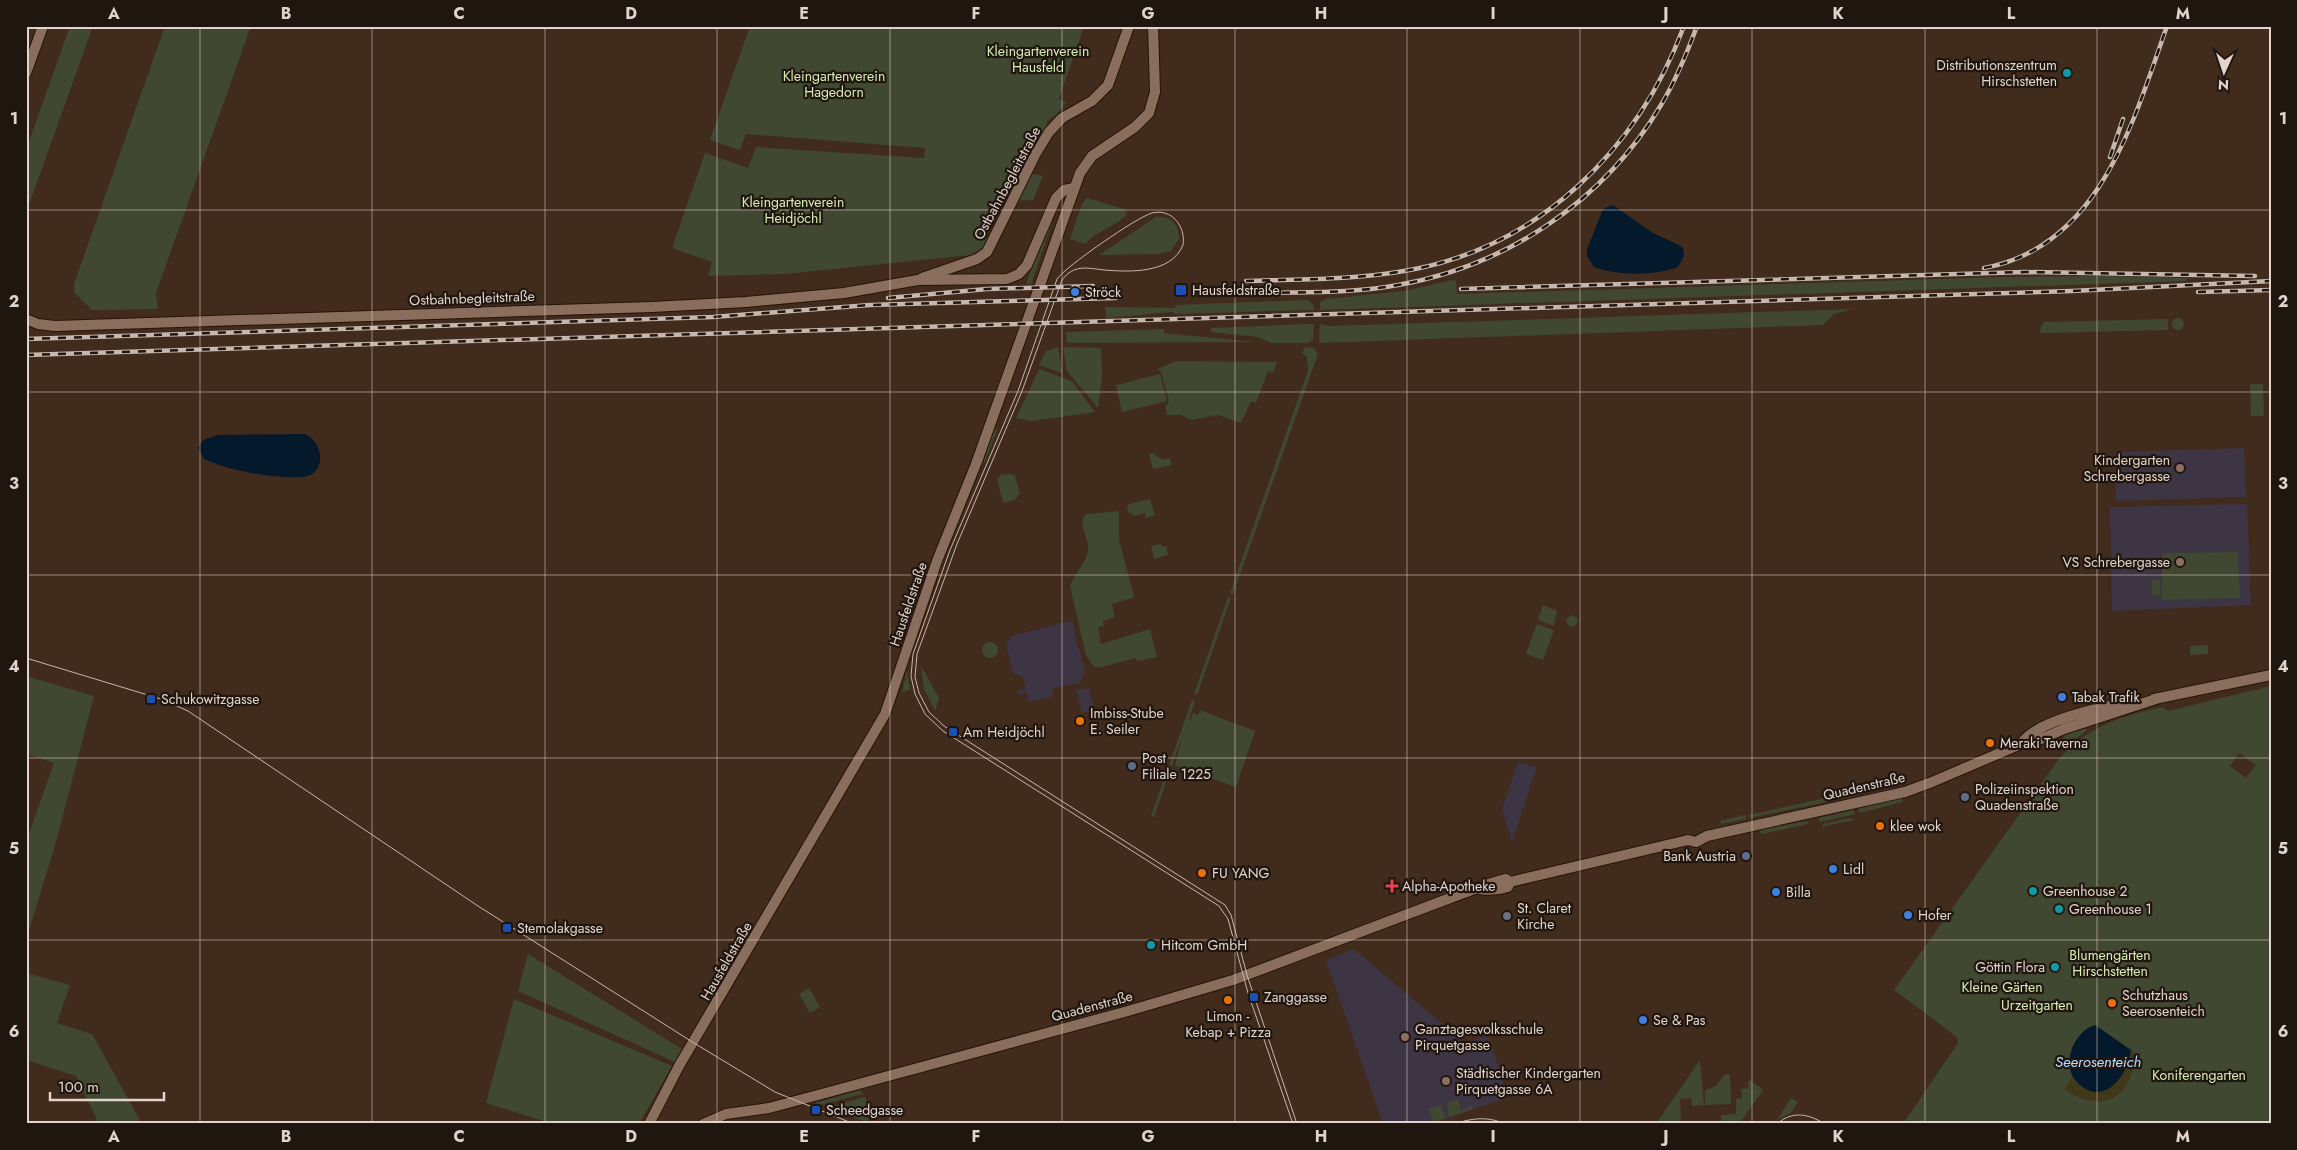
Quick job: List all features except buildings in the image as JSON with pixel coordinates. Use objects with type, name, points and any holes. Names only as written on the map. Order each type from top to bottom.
[{"type":"street","points":[[26,73],[43,26]]},
{"type":"street","name":"Ostbahnbegleitstraße","points":[[26,319],[38,324],[55,326],[652,307],[844,293],[918,280],[987,252],[1035,155],[1049,132],[1062,118],[1092,101],[1108,85],[1129,26]]},
{"type":"street","name":"Hausfeldstraße","points":[[649,1124],[682,1063],[887,709],[937,561],[976,464],[1083,167],[1092,156],[1135,126],[1149,113],[1155,92],[1153,26]]},
{"type":"street","name":"Ostbahnbegleitstraße","points":[[918,280],[984,281],[1014,277],[1027,265],[1054,201],[1064,190],[1074,188]]},
{"type":"street","name":"Quadenstraße","points":[[703,1124],[726,1114],[794,1102],[1128,1011],[1233,980],[1452,897],[1480,889],[1490,883],[1506,879],[1510,882],[1688,840],[1693,834],[1701,832],[1707,836],[1905,792],[2021,744],[2026,736],[2072,715],[2271,675]]},
{"type":"shaded area","name":"Kindergarten Schrebergasse","points":[[2244,448],[2246,497],[2116,501],[2115,452]]},
{"type":"shaded area","name":"VS Schrebergasse","points":[[2247,504],[2251,605],[2112,611],[2110,507]]},
{"type":"shaded area","points":[[1070,621],[1073,623],[1077,646],[1085,671],[1080,683],[1053,688],[1052,697],[1029,702],[1026,692],[1019,695],[1017,691],[1026,688],[1023,677],[1013,673],[1006,644],[1011,636]]},
{"type":"shaded area","points":[[1089,688],[1094,710],[1082,713],[1076,690]]},
{"type":"shaded area","points":[[1518,762],[1537,767],[1512,843],[1502,809]]},
{"type":"shaded area","points":[[1354,949],[1465,1043],[1484,1036],[1489,1038],[1506,1090],[1501,1100],[1431,1124],[1383,1124],[1326,960]]},
{"type":"green space","points":[[70,26],[93,26],[26,213],[26,150]]},
{"type":"green space","points":[[165,26],[251,26],[156,293],[158,309],[92,310],[74,292],[74,284]]},
{"type":"green space","points":[[750,26],[1084,26],[1059,99],[1066,102],[1057,114],[1047,121],[1046,127],[1023,172],[1043,176],[1033,200],[988,202],[990,225],[986,225],[987,246],[971,255],[785,274],[708,276],[712,262],[672,248],[705,153],[748,168],[756,147],[924,158],[925,148],[746,134],[740,150],[710,140]]},
{"type":"green space","points":[[1087,198],[1124,209],[1127,213],[1119,221],[1089,239],[1085,244],[1070,239],[1082,204]]},
{"type":"green space","points":[[1056,201],[1059,203],[1031,284],[1026,284]]},
{"type":"green space","points":[[1156,217],[1170,219],[1178,229],[1179,239],[1171,251],[1158,254],[1099,255]]},
{"type":"green space","points":[[2112,276],[2187,278],[2187,281],[1320,310],[1320,303],[1325,299],[1404,291],[1453,280],[1456,281],[1457,294],[2003,277]]},
{"type":"green space","points":[[1307,300],[1313,304],[1314,310],[1175,314],[1172,312],[1106,318],[1105,307],[1175,308],[1175,305]]},
{"type":"green space","points":[[1853,309],[1834,314],[1823,325],[1319,343],[1320,324],[1330,326]]},
{"type":"green space","points":[[2180,318],[2183,319],[2183,329],[2176,330],[2173,329],[2172,322],[2173,319]]},
{"type":"green space","points":[[2168,319],[2168,330],[2041,333],[2040,330],[2043,322]]},
{"type":"green space","points":[[1314,324],[1313,339],[1309,343],[1271,343],[1258,337],[1211,332],[1211,328]]},
{"type":"green space","points":[[1164,329],[1164,333],[1255,342],[1067,343],[1066,332]]},
{"type":"green space","points":[[1058,347],[1062,373],[1039,365],[1046,351]]},
{"type":"green space","points":[[1063,347],[1101,348],[1102,377],[1098,408],[1067,371]]},
{"type":"green space","points":[[1305,347],[1314,348],[1318,354],[1233,594],[1230,593],[1308,371],[1307,357],[1302,353]]},
{"type":"green space","points":[[1177,361],[1277,362],[1273,373],[1268,371],[1256,403],[1251,401],[1241,423],[1218,415],[1191,420],[1181,415],[1167,415],[1165,408],[1169,401],[1161,372],[1157,369]]},
{"type":"green space","points":[[1039,369],[1072,381],[1095,412],[1032,421],[1016,418]]},
{"type":"green space","points":[[1160,374],[1167,401],[1122,412],[1116,385]]},
{"type":"green space","points":[[2250,384],[2263,384],[2264,416],[2251,416]]},
{"type":"green space","points":[[998,428],[985,462],[983,463],[994,430]]},
{"type":"green space","points":[[1153,453],[1163,460],[1170,458],[1172,465],[1153,469],[1149,454]]},
{"type":"green space","points":[[1010,474],[1015,476],[1020,493],[1015,500],[1003,503],[997,479],[1001,475]]},
{"type":"green space","points":[[1150,499],[1155,515],[1146,518],[1145,513],[1133,516],[1132,513],[1128,512],[1127,507],[1129,504]]},
{"type":"green space","points":[[1119,511],[1119,540],[1134,596],[1112,604],[1115,617],[1103,621],[1104,626],[1098,627],[1101,644],[1150,629],[1157,657],[1137,661],[1136,658],[1098,668],[1093,666],[1086,655],[1070,586],[1088,551],[1082,522],[1083,518],[1086,514]]},
{"type":"green space","points":[[1161,544],[1162,547],[1166,546],[1168,555],[1154,559],[1151,546]]},
{"type":"green space","points":[[2238,552],[2240,598],[2162,600],[2162,553]]},
{"type":"green space","points":[[2152,580],[2160,580],[2161,595],[2152,595]]},
{"type":"green space","points":[[1228,597],[1231,598],[1197,695],[1194,694]]},
{"type":"green space","points":[[1543,605],[1557,611],[1554,626],[1538,620]]},
{"type":"green space","points":[[1572,615],[1578,621],[1572,627],[1566,621]]},
{"type":"green space","points":[[1537,624],[1554,630],[1543,660],[1526,654]]},
{"type":"green space","points":[[990,642],[998,650],[990,658],[982,650]]},
{"type":"green space","points":[[2208,645],[2208,654],[2190,655],[2190,646]]},
{"type":"green space","points":[[921,666],[939,698],[935,711],[924,689]]},
{"type":"green space","points":[[907,670],[910,689],[902,693]]},
{"type":"green space","points":[[26,676],[94,696],[56,842],[26,940],[26,842],[54,763],[26,754]]},
{"type":"green space","name":"Blumengärten Hirschstetten","points":[[2271,686],[2271,1124],[1903,1124],[1958,1043],[1957,1037],[1894,990],[2058,760],[2082,738],[2106,724],[2163,707],[2168,711]],"holes":[[[2239,753],[2256,765],[2246,778],[2230,766]]]},
{"type":"green space","points":[[1192,700],[1195,701],[1189,719],[1191,720],[1193,713],[1198,715],[1200,710],[1255,731],[1236,787],[1175,766],[1182,737],[1154,817],[1151,816]]},
{"type":"green space","points":[[2085,727],[2087,730],[2065,748],[2061,747],[2065,735]]},
{"type":"green space","points":[[1903,779],[1904,783],[1854,796],[1853,792]]},
{"type":"green space","points":[[1849,793],[1850,797],[1749,818],[1749,815]]},
{"type":"green space","points":[[1902,798],[1903,802],[1859,813],[1858,809]]},
{"type":"green space","points":[[1854,810],[1855,814],[1820,822],[1819,818]]},
{"type":"green space","points":[[1745,815],[1746,819],[1721,824],[1720,821]]},
{"type":"green space","points":[[1850,818],[1855,820],[1824,826],[1823,831],[1823,824]]},
{"type":"green space","points":[[1807,821],[1808,824],[1761,834],[1760,830]]},
{"type":"green space","points":[[528,954],[682,1049],[675,1062],[518,991]]},
{"type":"green space","points":[[26,973],[70,985],[57,1023],[92,1034],[142,1124],[96,1124],[97,1120],[76,1076],[26,1060]]},
{"type":"green space","points":[[809,988],[820,1007],[810,1013],[799,994]]},
{"type":"green space","points":[[514,999],[672,1066],[639,1124],[553,1124],[486,1103]]},
{"type":"green space","points":[[1700,1060],[1704,1105],[1692,1106],[1691,1098],[1680,1099],[1681,1124],[1656,1124]]},
{"type":"green space","points":[[1725,1074],[1730,1075],[1731,1104],[1705,1105],[1705,1090],[1716,1086]]},
{"type":"green space","points":[[1749,1079],[1763,1090],[1739,1124],[1726,1124],[1721,1120],[1721,1115],[1736,1114],[1736,1099],[1742,1098],[1741,1089],[1748,1088]]},
{"type":"green space","points":[[861,1090],[862,1094],[821,1105],[814,1103]]},
{"type":"green space","points":[[865,1097],[870,1115],[867,1122],[839,1112],[837,1105]]},
{"type":"green space","points":[[1791,1098],[1798,1102],[1792,1112],[1777,1120]]},
{"type":"green space","points":[[1458,1099],[1461,1110],[1472,1106],[1473,1109],[1449,1117],[1447,1103]]},
{"type":"green space","points":[[1440,1105],[1446,1118],[1433,1123],[1429,1109]]},
{"type":"sand","points":[[2131,1050],[2134,1052],[2133,1068],[2129,1081],[2122,1091],[2113,1098],[2103,1101],[2091,1101],[2078,1097],[2064,1089],[2073,1076],[2079,1084],[2087,1089],[2096,1091],[2106,1090],[2128,1067]]},
{"type":"water","points":[[1613,205],[1653,233],[1683,248],[1684,256],[1678,267],[1658,272],[1636,274],[1614,272],[1594,267],[1587,256],[1587,249],[1603,209]]},
{"type":"water","points":[[305,434],[316,444],[320,458],[316,471],[311,475],[303,477],[266,475],[226,467],[204,459],[198,448],[203,440],[218,435]]},
{"type":"water","name":"Seerosenteich","points":[[2095,1025],[2131,1050],[2125,1070],[2119,1079],[2105,1091],[2096,1092],[2087,1089],[2077,1082],[2072,1075],[2070,1067],[2072,1049],[2076,1041],[2088,1028]]},
{"type":"tram line","points":[[1293,1124],[1248,993],[1228,919],[1219,906],[943,731],[925,714],[915,694],[911,676],[913,654],[950,550],[1018,391],[1057,279],[1073,264],[1102,243],[1132,223],[1152,213],[1166,213],[1176,220],[1180,226],[1183,245],[1169,261],[1160,266],[1137,271],[1081,268],[1071,271],[1062,280],[1022,391],[957,544],[917,654],[915,677],[919,693],[929,712],[944,726],[1225,905],[1231,915],[1247,975],[1297,1124]]},
{"type":"tram line","points":[[26,658],[161,699],[188,711],[478,906],[694,1043],[775,1092],[854,1124]]},
{"type":"tram line","points":[[1777,1124],[1795,1115],[1807,1116],[1825,1124]]},
{"type":"tram line","points":[[1454,1124],[1480,1119],[1499,1121],[1505,1124]]},
{"type":"railway","points":[[1246,281],[1345,278],[1404,271],[1453,259],[1498,241],[1539,217],[1577,187],[1611,152],[1640,114],[1664,71],[1684,26]]},
{"type":"railway","points":[[1266,293],[1332,292],[1365,289],[1398,285],[1438,276],[1477,262],[1514,245],[1549,224],[1581,199],[1611,171],[1638,140],[1672,86],[1697,26]]},
{"type":"railway","points":[[1984,268],[2024,256],[2057,235],[2084,208],[2106,175],[2125,139],[2167,26]]},
{"type":"railway","points":[[2110,157],[2123,119]]},
{"type":"railway","points":[[1461,289],[2025,272],[2255,276]]},
{"type":"railway","points":[[26,355],[2072,291],[2271,281]]},
{"type":"railway","points":[[888,298],[987,289],[1093,286]]},
{"type":"railway","points":[[2198,292],[2271,290]]},
{"type":"railway","points":[[26,339],[713,317],[870,305],[1116,298]]},
{"type":"place","name":"Distributionszentrum Hirschstetten","points":[[2067,73]]},
{"type":"place","name":"Hausfeldstraße","points":[[1181,290]]},
{"type":"place","name":"Ströck","points":[[1075,292]]},
{"type":"place","name":"Kindergarten Schrebergasse","points":[[2180,468]]},
{"type":"place","name":"VS Schrebergasse","points":[[2180,562]]},
{"type":"place","name":"Tabak Trafik","points":[[2062,697]]},
{"type":"place","name":"Schukowitzgasse","points":[[151,699]]},
{"type":"place","name":"Imbiss-Stube E. Seiler","points":[[1080,721]]},
{"type":"place","name":"Am Heidjöchl","points":[[953,732]]},
{"type":"place","name":"Meraki Taverna","points":[[1990,743]]},
{"type":"place","name":"Post Filiale 1225","points":[[1132,766]]},
{"type":"place","name":"Polizeiinspektion Quadenstraße","points":[[1965,797]]},
{"type":"place","name":"klee wok","points":[[1880,826]]},
{"type":"place","name":"Bank Austria","points":[[1746,856]]},
{"type":"place","name":"Lidl","points":[[1833,869]]},
{"type":"place","name":"FU YANG","points":[[1202,873]]},
{"type":"place","name":"Alpha-Apotheke","points":[[1392,886]]},
{"type":"place","name":"Greenhouse 2","points":[[2033,891]]},
{"type":"place","name":"Billa","points":[[1776,892]]},
{"type":"place","name":"Greenhouse 1","points":[[2059,909]]},
{"type":"place","name":"Hofer","points":[[1908,915]]},
{"type":"place","name":"St. Claret Kirche","points":[[1507,916]]},
{"type":"place","name":"Stemolakgasse","points":[[507,928]]},
{"type":"place","name":"Hitcom GmbH","points":[[1151,945]]},
{"type":"place","name":"Göttin Flora","points":[[2055,967]]},
{"type":"place","name":"Zanggasse","points":[[1254,997]]},
{"type":"place","name":"Limon - Kebap + Pizza","points":[[1228,1000]]},
{"type":"place","name":"Schutzhaus Seerosenteich","points":[[2112,1003]]},
{"type":"place","name":"Se & Pas","points":[[1643,1020]]},
{"type":"place","name":"Ganztagesvolksschule Pirquetgasse","points":[[1405,1037]]},
{"type":"place","name":"Städtischer Kindergarten Pirquetgasse 6A","points":[[1446,1081]]},
{"type":"place","name":"Scheedgasse","points":[[816,1110]]},
{"type":"park label","name":"Kleingartenverein Hausfeld","points":[[1038,59]]},
{"type":"park label","name":"Kleingartenverein Hagedorn","points":[[834,84]]},
{"type":"park label","name":"Kleingartenverein Heidjöchl","points":[[793,210]]},
{"type":"park label","name":"Kleine Gärten","points":[[2002,987]]},
{"type":"park label","name":"Urzeitgarten","points":[[2037,1005]]},
{"type":"park label","name":"Koniferengarten","points":[[2199,1075]]}]
